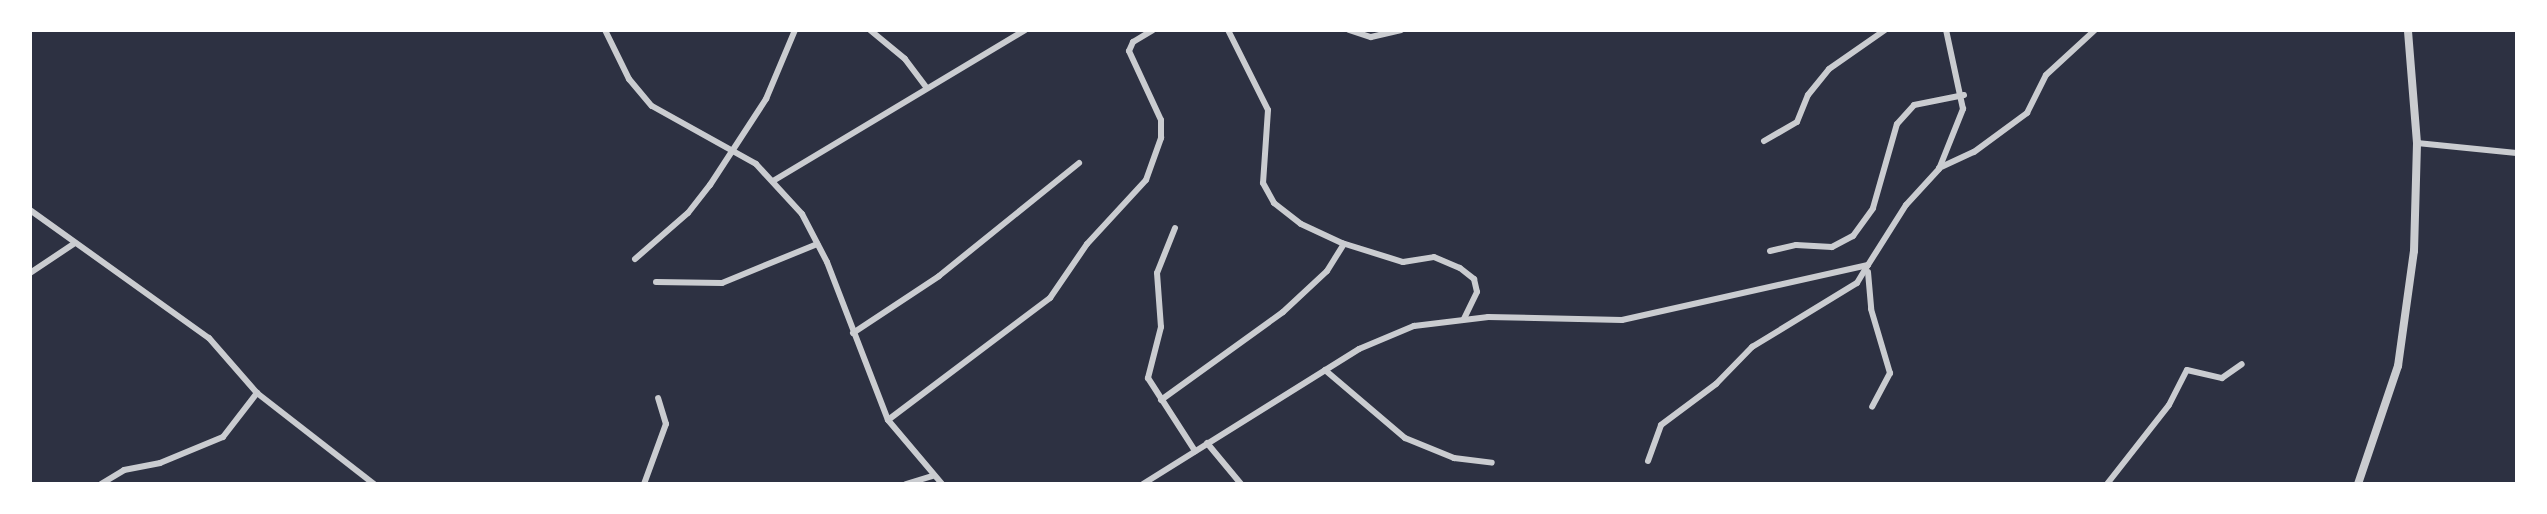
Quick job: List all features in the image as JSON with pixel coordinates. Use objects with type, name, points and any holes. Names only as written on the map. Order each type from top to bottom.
[{"type":"street","points":[[605,30],[629,79],[652,106],[731,149],[773,181],[802,214],[817,244],[888,420],[942,484]]},
{"type":"street","points":[[635,259],[688,213],[766,99],[795,30]]},
{"type":"street","points":[[870,30],[905,59],[926,87]]},
{"type":"street","points":[[773,181],[926,87],[1025,30]]},
{"type":"street","points":[[888,420],[1050,298],[1087,244],[1146,180],[1161,138],[1161,120],[1129,51],[1133,42],[1153,30]]},
{"type":"street","points":[[1228,30],[1268,110],[1263,183],[1274,203],[1301,224],[1344,244],[1403,262],[1434,257],[1460,268],[1474,279],[1477,292],[1464,319]]},
{"type":"street","points":[[1349,30],[1371,37],[1401,30]]},
{"type":"street","points":[[1764,141],[1797,122],[1808,94],[1830,69],[1885,30]]},
{"type":"street","points":[[1939,169],[1964,94],[1946,30]]},
{"type":"street","points":[[1648,461],[1660,425],[1716,384],[1752,347],[1868,268],[1905,205],[1939,169],[1974,152],[2027,113],[2046,75],[2095,30]]},
{"type":"street","points":[[2358,484],[2398,366],[2414,251],[2417,143],[2408,30]]},
{"type":"street","points":[[1770,251],[1796,245],[1832,247],[1852,236],[1873,208],[1897,124],[1914,105],[1964,94]]},
{"type":"street","points":[[2417,143],[2517,153]]},
{"type":"street","points":[[853,333],[939,276],[1079,163]]},
{"type":"street","points":[[30,210],[209,338],[257,393],[374,484]]},
{"type":"street","points":[[1175,228],[1157,273],[1161,327],[1148,369],[1161,399],[1195,451]]},
{"type":"street","points":[[30,273],[75,243]]},
{"type":"street","points":[[656,282],[723,283],[817,244]]},
{"type":"street","points":[[1161,399],[1283,312],[1328,271],[1344,244]]},
{"type":"street","points":[[1143,484],[1325,370],[1396,332],[1464,319],[1623,320],[1868,268]]},
{"type":"street","points":[[1868,268],[1871,309],[1890,373],[1872,407]]},
{"type":"street","points":[[2107,484],[2169,405],[2187,370],[2222,378],[2242,364]]},
{"type":"street","points":[[1325,370],[1405,438],[1454,458],[1492,463]]},
{"type":"street","points":[[105,483],[223,437],[257,393]]},
{"type":"street","points":[[644,484],[666,424],[658,398]]},
{"type":"street","points":[[1208,443],[1241,484]]},
{"type":"street","points":[[906,484],[933,476]]}]
